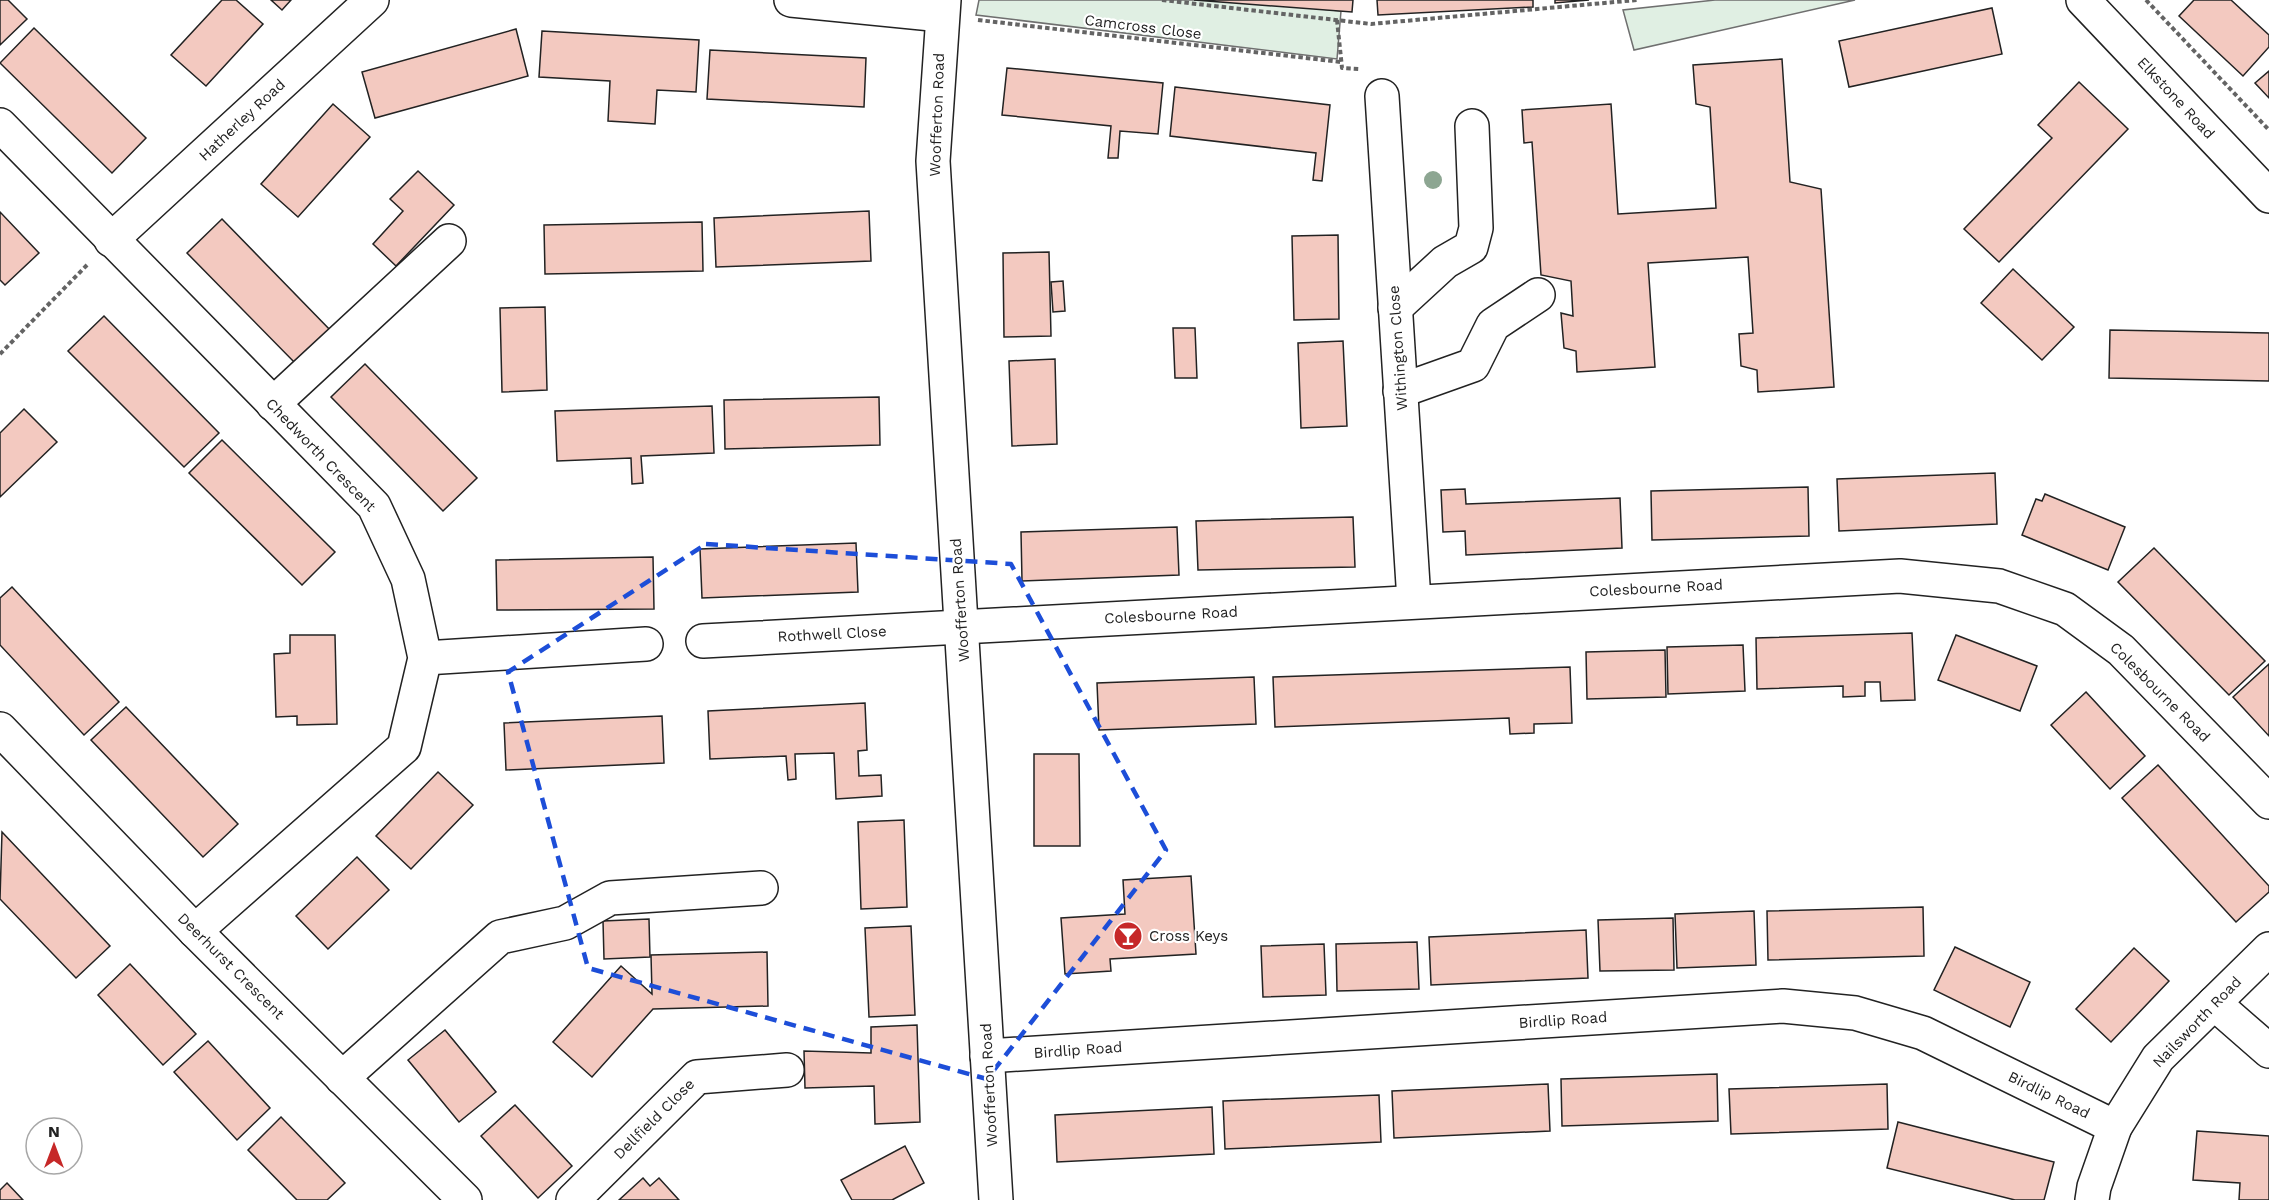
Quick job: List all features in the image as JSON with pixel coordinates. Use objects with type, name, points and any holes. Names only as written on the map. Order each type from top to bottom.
[{"type":"street","name":"Hatherley Road","points":[[111,240],[372,0]]},
{"type":"street","points":[[791,0],[943,8]]},
{"type":"street","name":"Elkstone Road","points":[[2084,0],[2269,196]]},
{"type":"street","name":"Woofferton Road","points":[[943,8],[933,161],[996,1200]]},
{"type":"street","name":"Withington Close","points":[[1382,96],[1414,601]]},
{"type":"street","name":"Chedworth Crescent","points":[[0,125],[374,506],[408,579],[425,658],[404,747],[195,931]]},
{"type":"street","points":[[1395,308],[1445,262],[1471,247],[1476,228],[1472,126]]},
{"type":"street","points":[[273,404],[449,241]]},
{"type":"street","points":[[1400,391],[1473,365],[1493,325],[1538,295]]},
{"type":"street","name":"Colesbourne Road","points":[[962,626],[1900,576],[1999,586],[2065,609],[2121,650],[2269,802]]},
{"type":"street","name":"Rothwell Close","points":[[703,641],[962,626]]},
{"type":"street","points":[[425,658],[646,644]]},
{"type":"street","name":"Deerhurst Crescent","points":[[0,729],[195,931],[465,1200]]},
{"type":"street","points":[[342,1078],[500,937],[565,923],[610,898],[761,888]]},
{"type":"street","name":"Nailsworth Road","points":[[2092,1200],[2094,1187],[2115,1128],[2158,1058],[2269,949]]},
{"type":"street","points":[[2214,1002],[2269,1052]]},
{"type":"street","name":"Birdlip Road","points":[[987,1056],[1784,1006],[1855,1013],[1923,1033],[2115,1128]]},
{"type":"street","name":"Dellfield Close","points":[[573,1200],[697,1077],[787,1070]]},
{"type":"path","name":"Camcross Close","points":[[1162,0],[1371,24],[1638,0]]},
{"type":"path","points":[[2146,0],[2269,130]]},
{"type":"path","name":"Camcross Close","points":[[943,8],[1341,62],[1342,68],[1361,69]]},
{"type":"path","points":[[1337,21],[1341,62]]},
{"type":"path","points":[[0,354],[111,240]]},
{"type":"highlighted area","points":[[706,544],[1011,564],[1166,850],[987,1079],[588,968],[508,672]]},
{"type":"green space","points":[[979,0],[1232,0],[1341,11],[1337,59],[976,15]]},
{"type":"green space","points":[[1715,0],[1855,0],[1634,50],[1623,10]]},
{"type":"building","points":[[0,0],[8,0],[27,19],[0,45]]},
{"type":"building","points":[[222,0],[236,0],[263,24],[206,86],[171,55]]},
{"type":"building","points":[[271,0],[291,0],[282,10]]},
{"type":"building","points":[[1194,0],[1353,0],[1352,12]]},
{"type":"building","points":[[1377,0],[1533,0],[1533,7],[1378,15]]},
{"type":"building","points":[[1555,0],[1589,0],[1555,3]]},
{"type":"building","points":[[2194,0],[2231,0],[2269,35],[2269,47],[2243,76],[2179,16]]},
{"type":"building","points":[[1992,8],[2002,54],[1849,87],[1839,41]]},
{"type":"building","points":[[34,28],[146,138],[112,173],[0,63]]},
{"type":"building","points":[[516,29],[528,76],[375,118],[362,72]]},
{"type":"building","points":[[542,31],[699,40],[696,92],[657,90],[655,124],[608,121],[610,81],[539,77]]},
{"type":"building","points":[[710,50],[866,58],[864,107],[707,99]]},
{"type":"building","points":[[1782,59],[1790,182],[1821,189],[1834,387],[1758,392],[1757,370],[1741,366],[1739,334],[1753,333],[1748,257],[1648,263],[1655,367],[1577,372],[1576,351],[1564,348],[1561,313],[1573,316],[1571,281],[1541,275],[1532,142],[1524,143],[1522,110],[1611,104],[1618,214],[1716,208],[1710,107],[1696,104],[1693,65]]},
{"type":"building","points":[[1007,68],[1163,83],[1158,134],[1120,131],[1118,158],[1108,158],[1111,126],[1002,115]]},
{"type":"building","points":[[2269,71],[2269,98],[2255,83]]},
{"type":"building","points":[[2079,82],[2128,129],[1999,262],[1964,229],[2052,138],[2038,125]]},
{"type":"building","points":[[1175,87],[1330,105],[1322,181],[1313,180],[1316,153],[1170,136]]},
{"type":"building","points":[[333,104],[370,137],[298,217],[261,184]]},
{"type":"building","points":[[418,171],[454,205],[396,266],[373,244],[403,211],[390,199]]},
{"type":"building","points":[[869,211],[871,261],[716,267],[714,218]]},
{"type":"building","points":[[0,212],[39,253],[5,285],[0,280]]},
{"type":"building","points":[[222,219],[333,333],[298,366],[187,253]]},
{"type":"building","points":[[702,222],[703,271],[545,274],[544,225]]},
{"type":"building","points":[[1338,235],[1339,319],[1294,320],[1292,236]]},
{"type":"building","points":[[1049,252],[1051,336],[1004,337],[1003,253]]},
{"type":"building","points":[[2013,269],[2074,327],[2042,360],[1981,303]]},
{"type":"building","points":[[1063,281],[1065,311],[1053,312],[1051,282]]},
{"type":"building","points":[[545,307],[547,390],[502,392],[500,308]]},
{"type":"building","points":[[104,316],[219,433],[184,467],[68,351]]},
{"type":"building","points":[[1173,328],[1195,328],[1197,378],[1175,378]]},
{"type":"building","points":[[2110,330],[2269,333],[2269,381],[2109,378]]},
{"type":"building","points":[[1343,341],[1347,426],[1301,428],[1298,343]]},
{"type":"building","points":[[1055,359],[1057,444],[1012,446],[1009,361]]},
{"type":"building","points":[[365,364],[477,478],[443,511],[331,397]]},
{"type":"building","points":[[879,397],[880,445],[725,449],[724,400]]},
{"type":"building","points":[[712,406],[714,453],[641,456],[643,483],[632,484],[631,458],[557,461],[555,411]]},
{"type":"building","points":[[24,409],[57,442],[0,497],[0,433]]},
{"type":"building","points":[[222,440],[335,552],[302,585],[189,473]]},
{"type":"building","points":[[1995,473],[1997,524],[1839,531],[1837,479]]},
{"type":"building","points":[[1808,487],[1809,536],[1652,540],[1651,491]]},
{"type":"building","points":[[1465,489],[1466,504],[1620,498],[1622,548],[1466,555],[1465,531],[1443,532],[1441,490]]},
{"type":"building","points":[[2045,494],[2125,527],[2108,570],[2022,535],[2036,499],[2042,501]]},
{"type":"building","points":[[1353,517],[1355,567],[1198,570],[1196,521]]},
{"type":"building","points":[[1177,527],[1179,575],[1022,581],[1021,532]]},
{"type":"building","points":[[856,543],[858,592],[702,598],[700,549]]},
{"type":"building","points":[[2154,548],[2265,661],[2229,695],[2118,582]]},
{"type":"building","points":[[653,557],[654,609],[497,610],[496,560]]},
{"type":"building","points":[[12,587],[119,702],[84,735],[0,645],[0,598]]},
{"type":"building","points":[[1912,633],[1915,700],[1881,701],[1880,682],[1865,682],[1865,696],[1843,697],[1843,686],[1757,689],[1756,638]]},
{"type":"building","points":[[290,635],[335,635],[337,724],[297,725],[297,716],[276,717],[274,654],[290,653]]},
{"type":"building","points":[[1956,635],[2037,666],[2020,711],[1938,680]]},
{"type":"building","points":[[1743,645],[1745,691],[1668,694],[1667,647]]},
{"type":"building","points":[[1665,650],[1666,697],[1587,699],[1586,652]]},
{"type":"building","points":[[2269,664],[2269,736],[2233,697]]},
{"type":"building","points":[[1570,667],[1572,723],[1534,724],[1534,733],[1510,734],[1509,718],[1275,727],[1273,677]]},
{"type":"building","points":[[1254,677],[1256,724],[1099,730],[1097,683]]},
{"type":"building","points":[[2086,692],[2145,756],[2110,789],[2051,725]]},
{"type":"building","points":[[865,703],[867,750],[858,751],[859,776],[881,775],[882,796],[836,799],[834,753],[795,754],[796,779],[788,780],[786,756],[710,759],[708,711]]},
{"type":"building","points":[[126,707],[238,824],[203,857],[91,740]]},
{"type":"building","points":[[662,716],[664,763],[506,770],[504,723]]},
{"type":"building","points":[[1034,754],[1079,754],[1080,846],[1034,846]]},
{"type":"building","points":[[2158,765],[2269,886],[2269,892],[2236,922],[2122,798]]},
{"type":"building","points":[[438,772],[473,805],[411,869],[376,836]]},
{"type":"building","points":[[904,820],[907,907],[861,909],[858,822]]},
{"type":"building","points":[[2,832],[110,946],[76,978],[0,899]]},
{"type":"building","points":[[357,857],[389,890],[328,949],[296,916]]},
{"type":"building","name":"Cross Keys","points":[[1191,876],[1196,954],[1110,959],[1111,971],[1065,974],[1061,918],[1125,914],[1123,880]]},
{"type":"building","points":[[1923,907],[1924,956],[1768,960],[1767,911]]},
{"type":"building","points":[[1754,911],[1756,965],[1677,968],[1675,914]]},
{"type":"building","points":[[1673,918],[1674,970],[1600,971],[1598,920]]},
{"type":"building","points":[[649,919],[650,957],[604,959],[603,921]]},
{"type":"building","points":[[911,926],[915,1015],[869,1017],[865,928]]},
{"type":"building","points":[[1586,930],[1588,978],[1431,985],[1429,937]]},
{"type":"building","points":[[1417,942],[1419,989],[1337,991],[1336,944]]},
{"type":"building","points":[[1324,944],[1326,995],[1263,997],[1261,946]]},
{"type":"building","points":[[1955,947],[2030,982],[2010,1027],[1934,990]]},
{"type":"building","points":[[2134,948],[2169,981],[2111,1042],[2076,1009]]},
{"type":"building","points":[[767,952],[768,1006],[653,1009],[592,1077],[553,1042],[621,966],[652,994],[651,955]]},
{"type":"building","points":[[130,964],[196,1034],[163,1065],[98,995]]},
{"type":"building","points":[[917,1025],[920,1122],[875,1124],[874,1086],[805,1088],[804,1051],[871,1053],[871,1027]]},
{"type":"building","points":[[445,1030],[496,1092],[459,1122],[408,1060]]},
{"type":"building","points":[[208,1041],[270,1108],[237,1140],[174,1072]]},
{"type":"building","points":[[1717,1074],[1718,1121],[1562,1126],[1561,1079]]},
{"type":"building","points":[[1548,1084],[1550,1131],[1394,1138],[1392,1091]]},
{"type":"building","points":[[1887,1084],[1888,1129],[1731,1134],[1729,1089]]},
{"type":"building","points":[[1379,1095],[1381,1142],[1225,1149],[1223,1101]]},
{"type":"building","points":[[515,1105],[572,1166],[538,1198],[481,1136]]},
{"type":"building","points":[[1212,1107],[1214,1154],[1057,1162],[1055,1115]]},
{"type":"building","points":[[281,1117],[345,1183],[327,1200],[297,1200],[248,1150]]},
{"type":"building","points":[[1898,1122],[2054,1162],[2044,1200],[2015,1200],[1887,1168]]},
{"type":"building","points":[[2197,1131],[2269,1136],[2269,1200],[2239,1200],[2240,1183],[2193,1180]]},
{"type":"building","points":[[905,1146],[924,1183],[892,1200],[852,1200],[841,1180]]},
{"type":"building","points":[[643,1178],[650,1186],[659,1178],[679,1200],[619,1200]]},
{"type":"building","points":[[7,1183],[23,1200],[0,1200],[0,1190]]},
{"type":"place","name":"Cross Keys","points":[[1128,936]]}]
